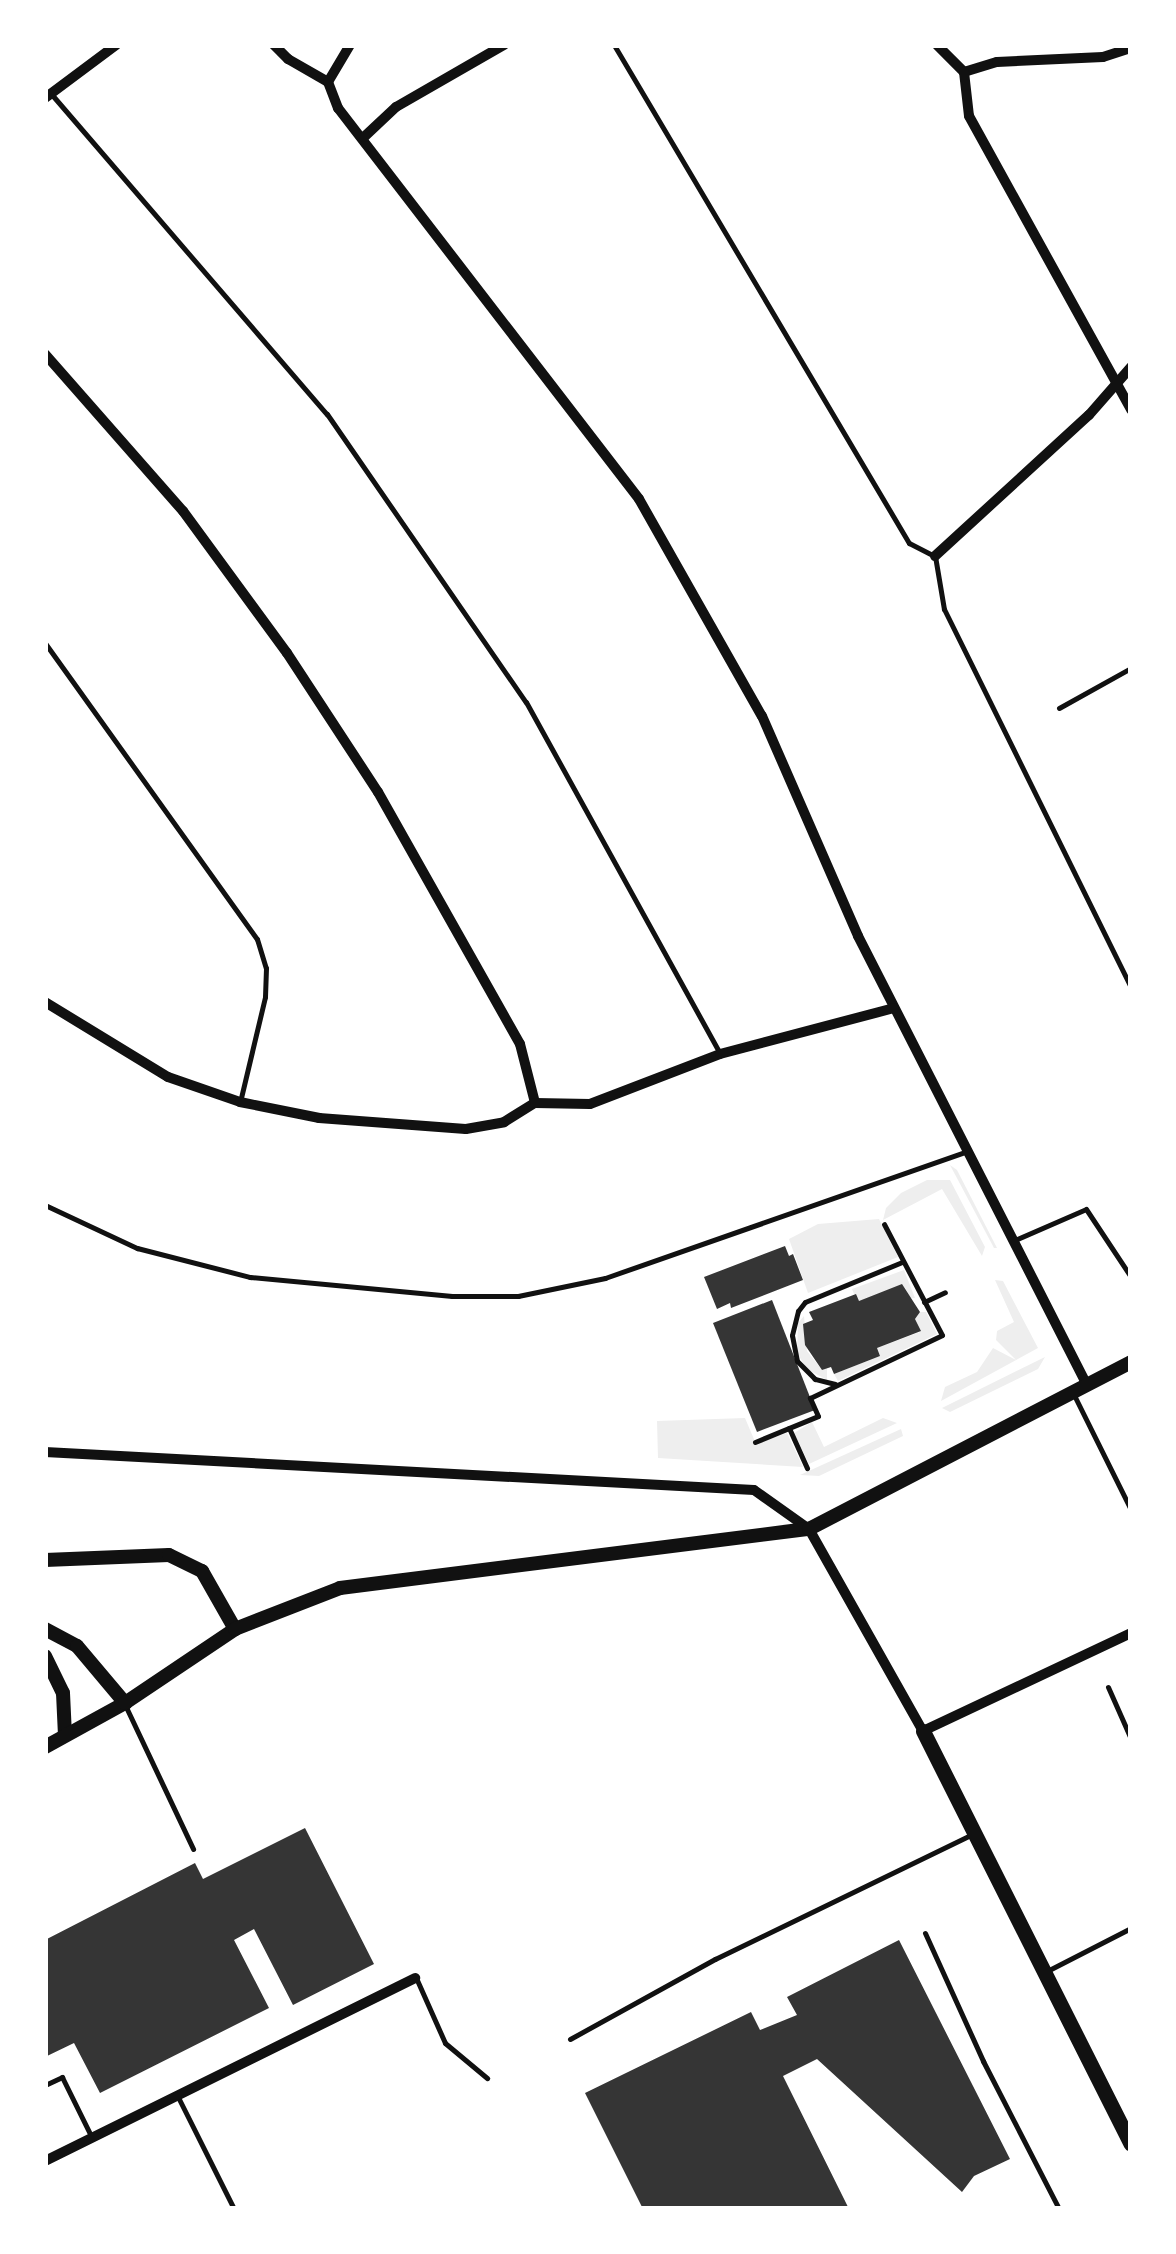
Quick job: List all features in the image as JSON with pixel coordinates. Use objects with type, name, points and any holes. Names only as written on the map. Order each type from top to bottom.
[{"type":"main road","points":[[923,1731],[1131,2144]]},
{"type":"street","points":[[48,96],[116,45]]},
{"type":"street","points":[[274,45],[328,82],[338,108],[640,499],[762,716],[858,936],[1086,1383]]},
{"type":"street","points":[[328,82],[350,45]]},
{"type":"street","points":[[364,137],[396,107],[504,45]]},
{"type":"street","points":[[937,45],[964,72],[969,116],[1131,410]]},
{"type":"street","points":[[964,72],[997,62],[1103,57],[1131,48]]},
{"type":"street","points":[[45,354],[183,511],[287,653],[378,792],[520,1044],[534,1103]]},
{"type":"street","points":[[936,556],[1089,415],[1131,367]]},
{"type":"street","points":[[45,1002],[68,1020],[168,1077],[240,1102],[320,1118],[466,1129],[504,1122],[534,1103],[590,1104],[720,1054],[894,1008]]},
{"type":"street","points":[[45,1746],[124,1702],[236,1629],[340,1588],[809,1529],[1131,1362]]},
{"type":"street","points":[[45,1452],[754,1490],[809,1529],[923,1731],[1131,1632]]},
{"type":"street","points":[[45,1560],[170,1555],[202,1570],[236,1629]]},
{"type":"street","points":[[45,1630],[77,1646],[124,1702]]},
{"type":"street","points":[[45,1656],[62,1693],[65,1735]]},
{"type":"street","points":[[45,2161],[415,1978]]},
{"type":"lane","points":[[614,45],[909,542],[936,556],[944,610],[1131,987]]},
{"type":"lane","points":[[48,96],[338,430],[526,702],[720,1054]]},
{"type":"lane","points":[[45,642],[256,939],[266,968],[265,997],[240,1102]]},
{"type":"lane","points":[[1058,708],[1131,668]]},
{"type":"lane","points":[[45,1205],[137,1248],[250,1277],[452,1296],[518,1296],[605,1278],[970,1150]]},
{"type":"lane","points":[[1014,1240],[1086,1208],[1131,1276]]},
{"type":"lane","points":[[1072,1390],[1131,1510]]},
{"type":"lane","points":[[1108,1687],[1131,1739]]},
{"type":"lane","points":[[124,1702],[193,1849]]},
{"type":"lane","points":[[570,2039],[715,1959],[974,1833]]},
{"type":"lane","points":[[1046,1971],[1131,1928]]},
{"type":"lane","points":[[924,1933],[983,2061],[1059,2209]]},
{"type":"lane","points":[[415,1978],[445,2043],[487,2078]]},
{"type":"lane","points":[[45,2085],[62,2077],[92,2138]]},
{"type":"lane","points":[[178,2097],[234,2209]]},
{"type":"path","points":[[755,1442],[818,1416],[810,1398],[942,1336],[884,1224]]},
{"type":"path","points":[[838,1385],[815,1379],[798,1362],[792,1335],[798,1311],[805,1302],[903,1262]]},
{"type":"path","points":[[924,1302],[944,1292]]},
{"type":"path","points":[[789,1428],[806,1468]]},
{"type":"shaded area","points":[[950,1165],[957,1170],[997,1248],[994,1248]]},
{"type":"shaded area","points":[[927,1180],[950,1180],[985,1247],[982,1256],[942,1189],[883,1220],[886,1208],[901,1193]]},
{"type":"shaded area","points":[[879,1219],[898,1257],[808,1293],[789,1239],[818,1224]]},
{"type":"shaded area","points":[[904,1270],[915,1298],[859,1301],[854,1294],[852,1289]]},
{"type":"shaded area","points":[[995,1280],[1003,1281],[1038,1348],[941,1401],[945,1387],[977,1372],[993,1348],[1016,1360],[996,1340],[997,1331],[1014,1322]]},
{"type":"shaded area","points":[[920,1312],[926,1312],[937,1334],[838,1381],[834,1374],[880,1356],[877,1348],[920,1332],[915,1319]]},
{"type":"shaded area","points":[[804,1316],[807,1351],[822,1370],[827,1368],[827,1380],[807,1369],[797,1353],[798,1323]]},
{"type":"shaded area","points":[[1045,1357],[1038,1369],[950,1412],[942,1408]]},
{"type":"shaded area","points":[[745,1418],[756,1444],[787,1433],[803,1467],[658,1458],[657,1421]]},
{"type":"shaded area","points":[[883,1418],[897,1423],[809,1464],[794,1433],[812,1422],[824,1447]]},
{"type":"shaded area","points":[[901,1429],[903,1436],[819,1476],[800,1475]]},
{"type":"building","points":[[785,1246],[789,1256],[793,1254],[803,1280],[731,1308],[730,1303],[717,1309],[704,1277]]},
{"type":"building","points":[[902,1284],[920,1312],[915,1319],[921,1331],[877,1348],[880,1356],[834,1374],[831,1367],[822,1370],[805,1345],[803,1324],[813,1320],[809,1312],[856,1294],[859,1301]]},
{"type":"building","points":[[772,1300],[815,1410],[757,1432],[713,1323]]},
{"type":"building","points":[[305,1828],[374,1964],[293,2005],[254,1929],[234,1940],[269,2008],[100,2093],[74,2043],[45,2057],[45,1940],[195,1863],[203,1879]]},
{"type":"building","points":[[899,1940],[1010,2159],[974,2176],[962,2192],[817,2059],[783,2076],[849,2209],[643,2209],[585,2093],[751,2012],[760,2030],[797,2015],[787,1997]]}]
